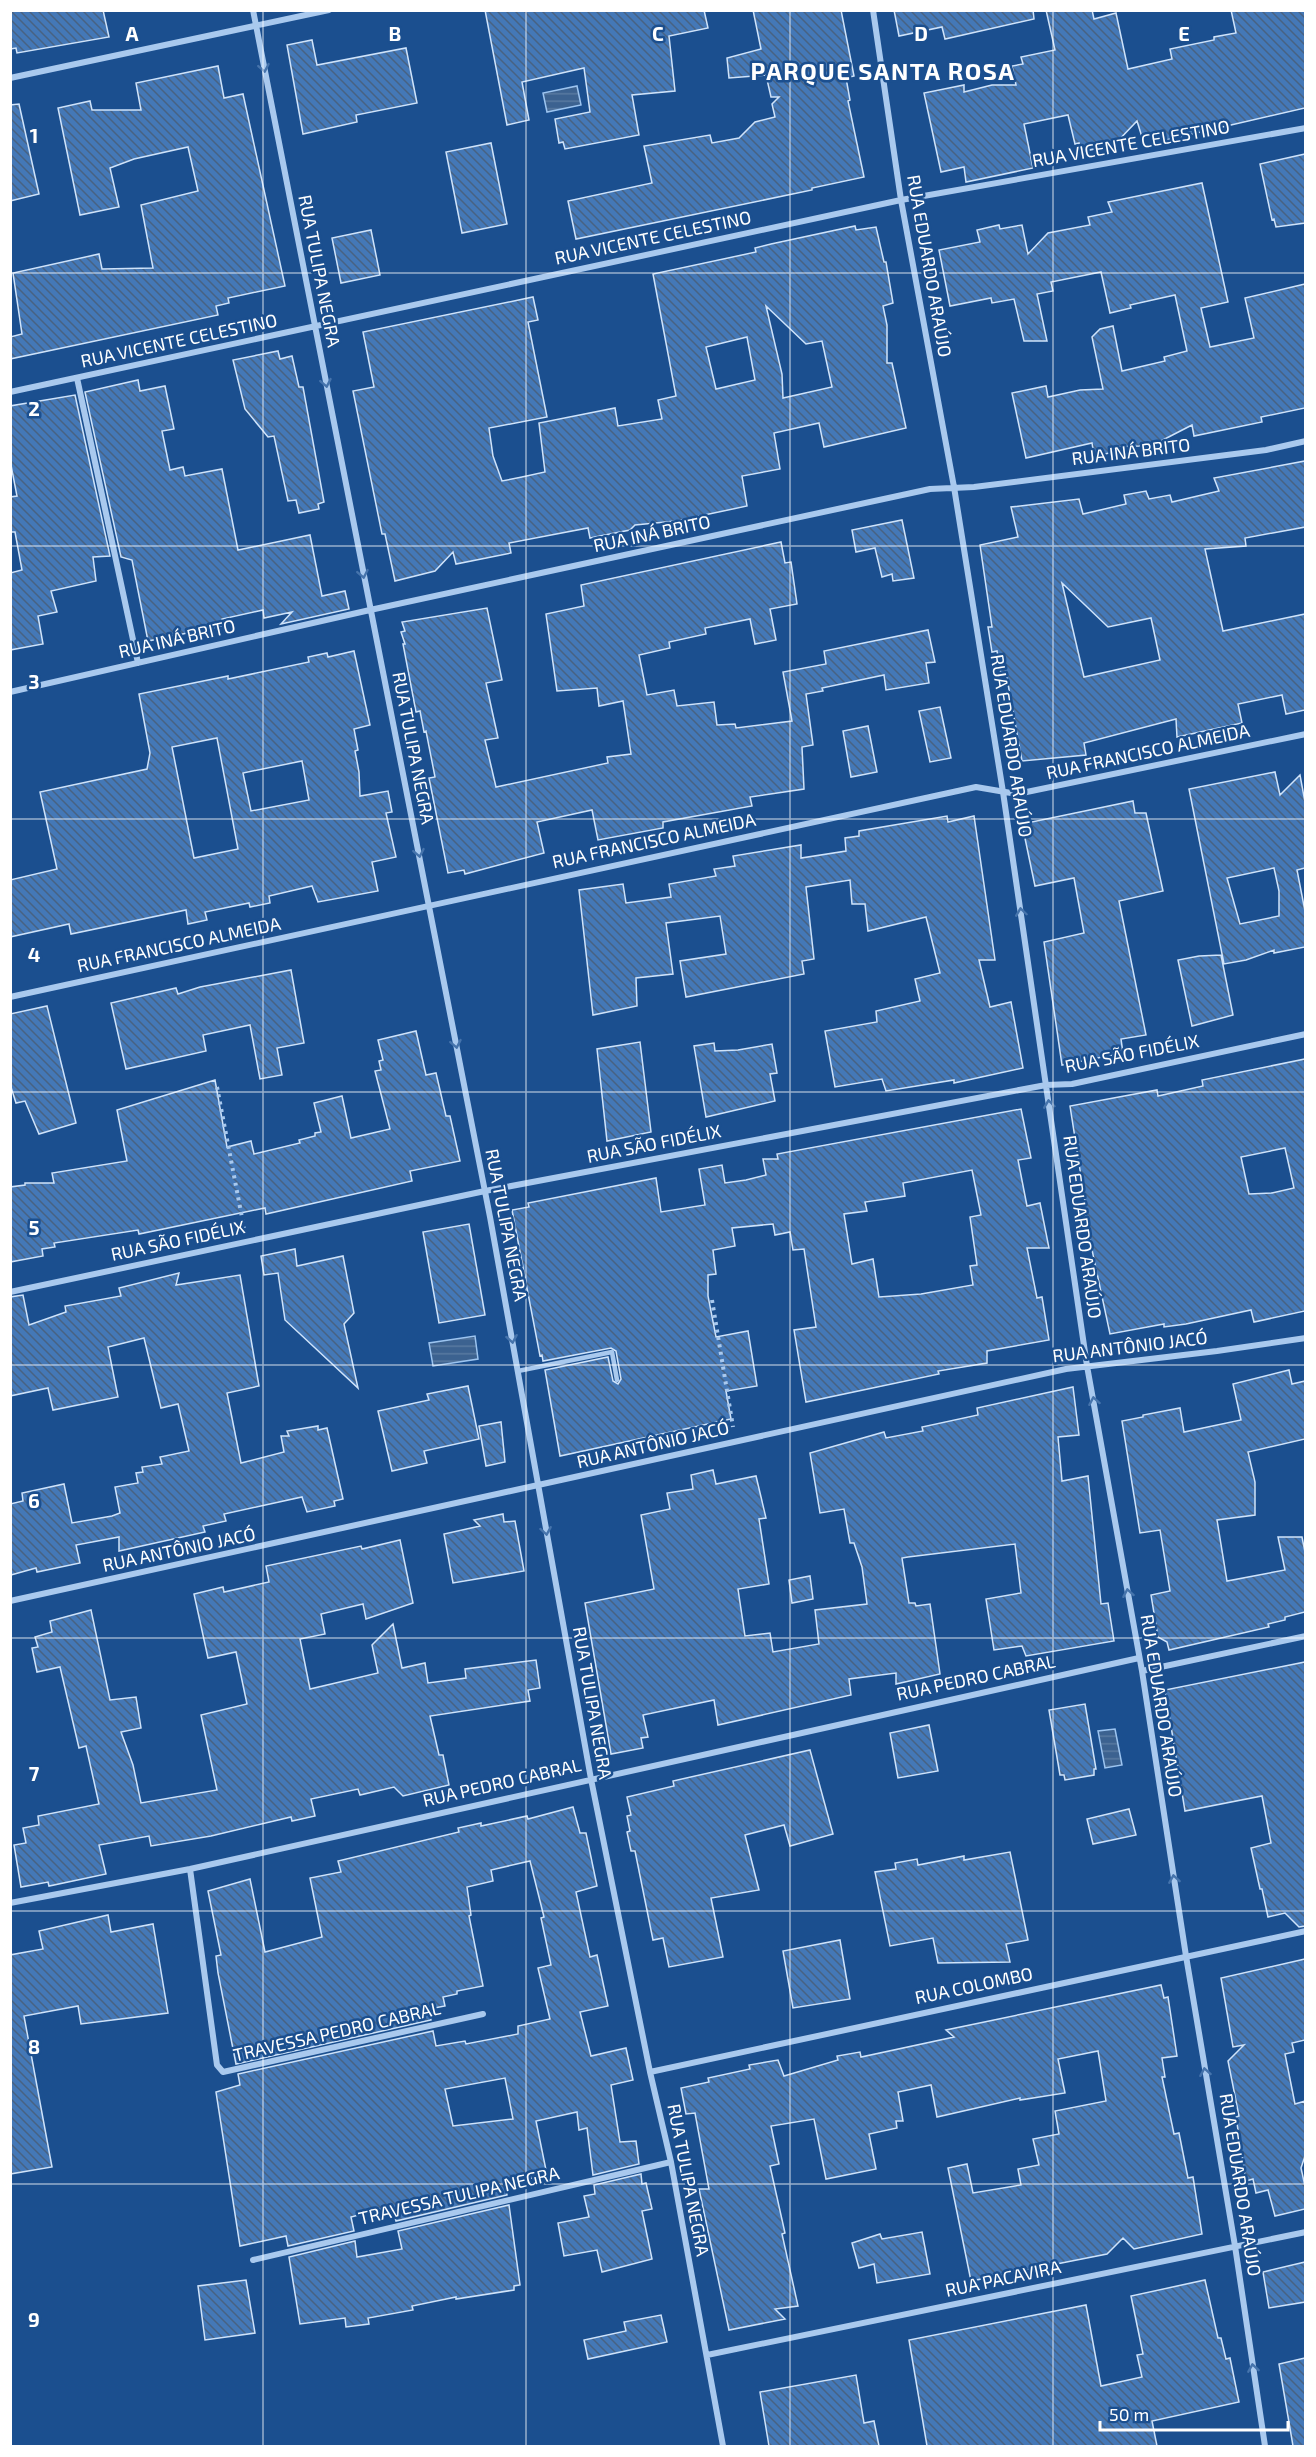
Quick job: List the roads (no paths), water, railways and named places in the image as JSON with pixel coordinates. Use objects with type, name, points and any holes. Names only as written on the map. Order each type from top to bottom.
[{"type":"street","name":"RUA TULIPA NEGRA","points":[[253,10],[485,1191],[591,1779],[650,2072],[671,2162],[723,2446]]},
{"type":"street","points":[[10,78],[329,10]]},
{"type":"street","name":"RUA EDUARDO ARAÚJO","points":[[873,10],[901,200],[954,487],[1003,792],[1087,1366],[1142,1671],[1265,2446]]},
{"type":"street","name":"RUA VICENTE CELESTINO","points":[[10,392],[901,200],[1305,128]]},
{"type":"street","points":[[77,378],[138,663]]},
{"type":"street","name":"RUA INÁ BRITO","points":[[10,692],[370,610],[930,489],[974,487],[1266,450],[1305,441]]},
{"type":"street","name":"RUA FRANCISCO ALMEIDA","points":[[10,997],[976,787],[1017,794],[1305,734]]},
{"type":"street","name":"RUA SÃO FIDÉLIX","points":[[10,1292],[485,1191],[1046,1085],[1072,1084],[1305,1034]]},
{"type":"street","name":"RUA ANTÔNIO JACÓ","points":[[10,1601],[1087,1366],[1305,1338]]},
{"type":"street","points":[[1142,1671],[1305,1636]]},
{"type":"street","name":"RUA PEDRO CABRAL","points":[[10,1903],[190,1869],[1139,1658]]},
{"type":"street","name":"TRAVESSA PEDRO CABRAL","points":[[190,1869],[217,2065],[223,2072],[483,2014]]},
{"type":"street","name":"RUA COLOMBO","points":[[650,2072],[1305,1931]]},
{"type":"street","name":"TRAVESSA TULIPA NEGRA","points":[[253,2260],[671,2162]]},
{"type":"street","name":"RUA PACAVIRA","points":[[707,2355],[1305,2232]]},
{"type":"lane","points":[[518,1371],[612,1352],[617,1380]]},
{"type":"water","points":[[577,86],[581,105],[547,112],[543,93]]},
{"type":"water","points":[[475,1336],[478,1359],[433,1366],[429,1343]]},
{"type":"water","points":[[1115,1729],[1122,1765],[1105,1768],[1098,1731]]},
{"type":"district","name":"PARQUE SANTA ROSA","points":[[883,72]]}]
